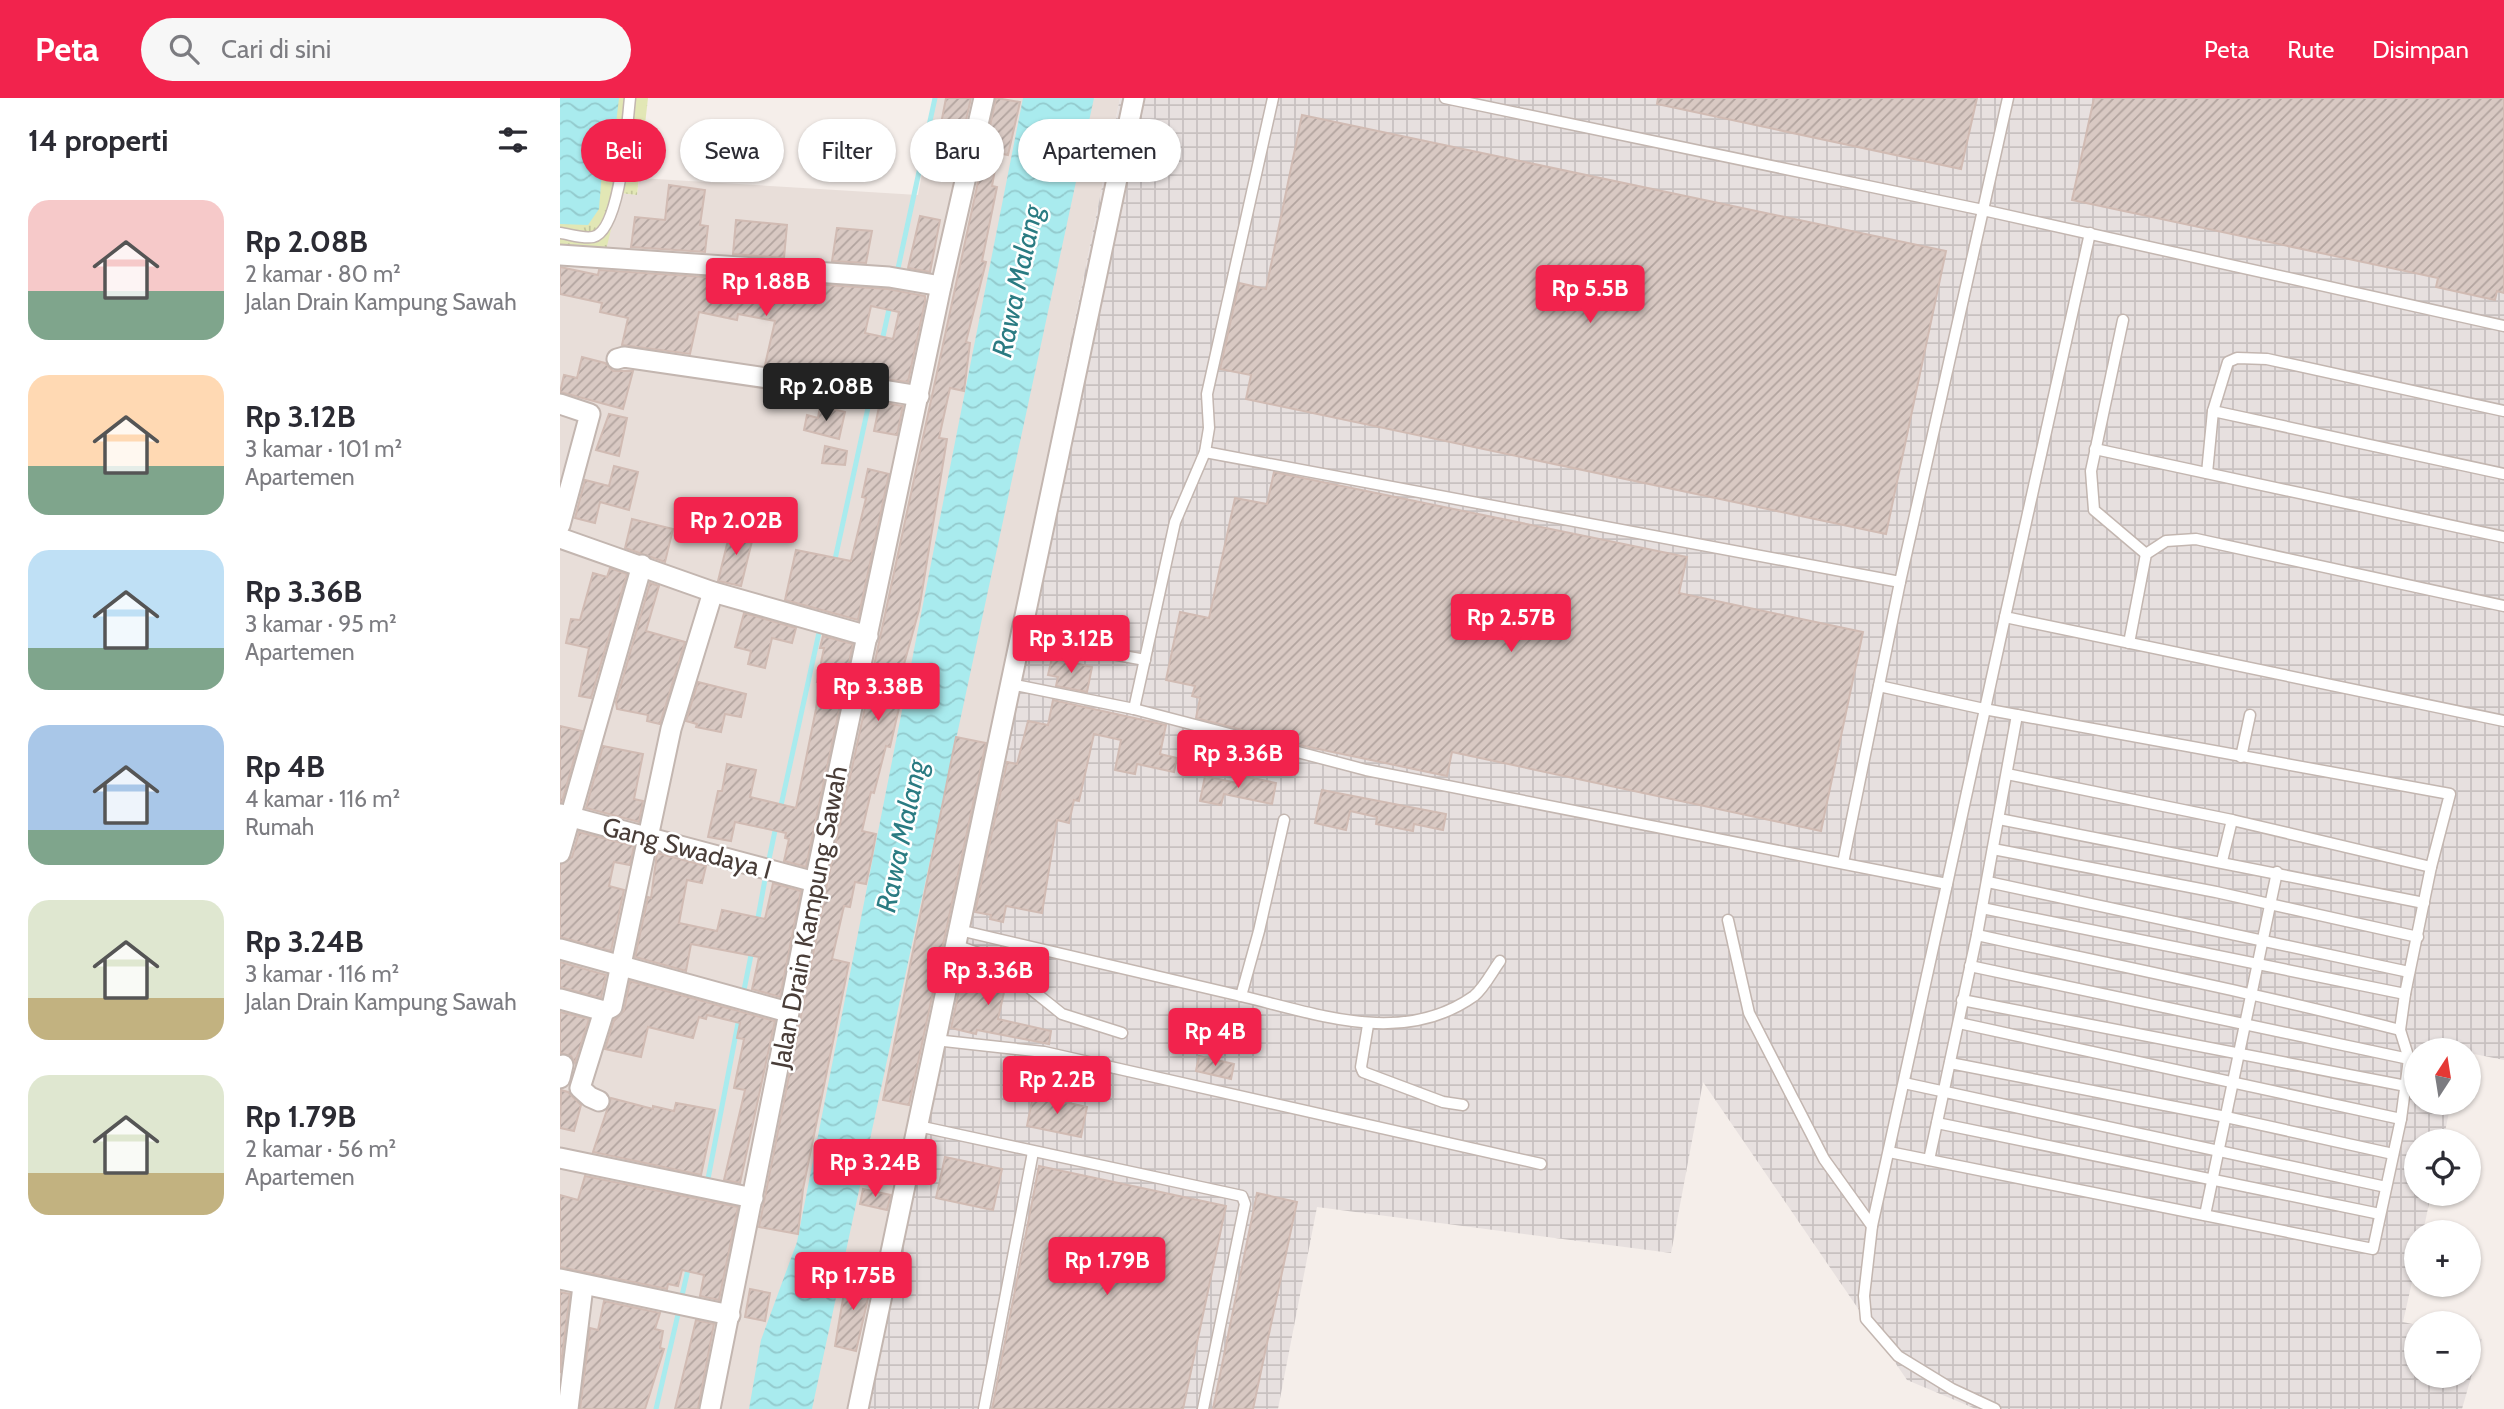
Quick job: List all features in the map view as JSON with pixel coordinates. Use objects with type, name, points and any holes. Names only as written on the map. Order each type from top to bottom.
[{"type":"street","name":"Jalan Drain Kampung Sawah","points":[[710,1409],[720,1313],[753,1198],[815,882],[941,286],[984,98]]},
{"type":"street","points":[[858,1409],[1134,98]]},
{"type":"street","points":[[560,255],[889,277],[941,286]]},
{"type":"street","points":[[617,359],[624,357],[780,380],[857,386],[919,396]]},
{"type":"street","points":[[560,404],[590,414],[560,524]]},
{"type":"street","points":[[560,538],[713,592],[833,629],[868,636]]},
{"type":"street","points":[[560,853],[565,816],[642,565]]},
{"type":"street","points":[[599,1101],[580,1088],[621,966],[650,840],[671,729],[713,592]]},
{"type":"street","name":"Gang Swadaya I","points":[[565,816],[815,882]]},
{"type":"street","points":[[560,949],[788,1012]]},
{"type":"street","points":[[560,999],[608,1009]]},
{"type":"street","points":[[560,1158],[753,1198]]},
{"type":"street","points":[[560,1279],[720,1313]]},
{"type":"street","points":[[568,1409],[583,1286]]},
{"type":"lane","points":[[560,233],[592,237],[602,232],[608,221],[623,167],[630,98]]},
{"type":"lane","points":[[1135,709],[1175,522],[1205,452],[1209,428],[1207,394],[1273,98]]},
{"type":"lane","points":[[1445,98],[2090,233],[2504,326]]},
{"type":"lane","points":[[1843,863],[1900,582],[2008,98]]},
{"type":"lane","points":[[1995,1409],[1952,1390],[1898,1356],[1866,1319],[1864,1296],[1872,1226],[2090,233]]},
{"type":"lane","points":[[2123,320],[2091,471],[2094,510],[2147,554]]},
{"type":"lane","points":[[2207,473],[2213,411],[2228,362],[2237,358],[2267,359],[2504,411]]},
{"type":"lane","points":[[2213,411],[2504,474]]},
{"type":"lane","points":[[2095,449],[2504,537]]},
{"type":"lane","points":[[1205,452],[1900,582]]},
{"type":"lane","points":[[2129,643],[2147,554],[2166,541],[2196,539],[2504,606]]},
{"type":"lane","points":[[2005,617],[2504,721]]},
{"type":"lane","points":[[1019,637],[1145,660]]},
{"type":"lane","points":[[1009,684],[1135,709],[1366,771],[1947,884]]},
{"type":"lane","points":[[1879,686],[1984,709],[2450,794],[2431,867],[2405,993],[2400,1030],[2404,1043]]},
{"type":"lane","points":[[1929,1160],[1977,935],[2017,715]]},
{"type":"lane","points":[[2241,757],[2250,715]]},
{"type":"lane","points":[[2007,774],[2232,820],[2431,867]]},
{"type":"lane","points":[[1999,819],[2424,903]]},
{"type":"lane","points":[[1241,996],[1284,820]]},
{"type":"lane","points":[[2222,861],[2232,820]]},
{"type":"lane","points":[[1993,849],[2271,904],[2418,937]]},
{"type":"lane","points":[[2205,1215],[2277,872]]},
{"type":"lane","points":[[1987,882],[2409,972]]},
{"type":"lane","points":[[1982,908],[2405,993]]},
{"type":"lane","points":[[1728,920],[1749,1013],[1824,1159],[1872,1226]]},
{"type":"lane","points":[[1977,935],[2252,993],[2400,1030]]},
{"type":"lane","points":[[957,937],[1368,1025],[1398,1023],[1443,1013],[1476,995],[1500,961]]},
{"type":"lane","points":[[957,937],[992,958],[1062,1014],[1122,1033]]},
{"type":"lane","points":[[1970,966],[2404,1058]]},
{"type":"lane","points":[[1962,1000],[2404,1086]]},
{"type":"lane","points":[[1959,1023],[2170,1071],[2401,1119]]},
{"type":"lane","points":[[1368,1025],[1361,1067],[1363,1072],[1443,1102],[1462,1105]]},
{"type":"lane","points":[[935,1040],[1044,1052],[1541,1164]]},
{"type":"lane","points":[[1950,1063],[2226,1117],[2393,1154]]},
{"type":"lane","points":[[1904,1083],[2386,1187]]},
{"type":"lane","points":[[1889,1152],[2373,1249],[2404,1099]]},
{"type":"lane","points":[[1937,1123],[2380,1214]]},
{"type":"lane","points":[[918,1126],[1242,1196],[1245,1203],[1203,1409]]},
{"type":"lane","points":[[984,1409],[1033,1152]]},
{"type":"shaded area","points":[[936,98],[1120,98],[1116,119],[1018,119],[1018,182],[1103,182],[854,1409],[560,1409],[560,249],[620,193],[637,195],[639,182],[666,182],[666,180],[918,195],[920,182],[1004,182],[1004,119],[932,119]]},
{"type":"shaded area","points":[[1120,98],[2504,98],[2504,1060],[2482,1056],[2482,1038],[2404,1038],[2404,1115],[2448,1115],[2446,1129],[2404,1129],[2404,1206],[2428,1206],[2426,1220],[2404,1220],[2404,1297],[2409,1297],[2403,1322],[2404,1388],[2468,1388],[2462,1409],[1976,1409],[1907,1380],[1703,1082],[1671,1253],[1317,1207],[1278,1409],[854,1409],[1103,182],[1181,182],[1181,119],[1116,119]]},
{"type":"green space","points":[[560,98],[648,98],[646,119],[581,119],[581,182],[638,182],[637,195],[620,193],[605,254],[560,249]]},
{"type":"water","points":[[560,98],[619,98],[617,119],[581,119],[581,182],[601,182],[599,209],[588,225],[560,224]]},
{"type":"water","points":[[1023,98],[1094,98],[1089,119],[1019,119]]},
{"type":"water","name":"Rawa Malang","points":[[1018,123],[1018,182],[1076,182],[812,1409],[749,1409],[761,1340],[797,1242]]},
{"type":"building","points":[[946,98],[971,98],[966,119],[942,119]]},
{"type":"building","points":[[996,98],[1020,102],[1008,155],[1004,154],[1004,119],[991,119]]},
{"type":"building","points":[[1658,98],[1977,98],[1961,169],[1657,104]]},
{"type":"building","points":[[2094,98],[2504,98],[2504,293],[2497,291],[2495,300],[2436,287],[2438,278],[2072,200]]},
{"type":"building","points":[[1302,115],[1946,251],[1886,534],[1246,399],[1251,375],[1220,369],[1239,283],[1266,289]]},
{"type":"building","points":[[978,182],[993,182],[992,186],[997,187],[982,261],[986,262],[966,342],[970,343],[964,391],[950,388],[939,438],[947,439],[919,610],[896,693],[902,695],[890,747],[886,746],[862,831],[876,834],[866,884],[855,882],[850,907],[844,906],[832,959],[849,963],[803,1189],[798,1234],[759,1227],[827,884]]},
{"type":"building","points":[[669,185],[705,190],[700,225],[708,226],[705,252],[631,247],[635,217],[665,220]]},
{"type":"building","points":[[920,216],[940,220],[930,272],[908,268]]},
{"type":"building","points":[[736,220],[787,225],[784,258],[733,254]]},
{"type":"building","points":[[837,228],[872,231],[866,263],[832,261]]},
{"type":"building","points":[[560,267],[598,275],[599,270],[888,289],[925,296],[925,302],[908,382],[765,365],[775,321],[738,314],[737,320],[699,312],[690,354],[622,345],[628,318],[600,312],[602,303],[560,294]],"holes":[[[871,306],[899,312],[893,339],[865,333]]]},
{"type":"building","points":[[582,357],[605,363],[613,371],[633,371],[623,409],[560,392],[564,375],[577,378]]},
{"type":"building","points":[[880,402],[903,406],[897,435],[874,431]]},
{"type":"building","points":[[820,406],[845,412],[839,439],[804,430],[807,415],[818,418]]},
{"type":"building","points":[[609,414],[627,418],[619,456],[596,450]]},
{"type":"building","points":[[825,446],[847,451],[845,465],[822,463]]},
{"type":"building","points":[[614,466],[638,472],[629,510],[600,502],[595,523],[575,518],[585,480],[609,486]]},
{"type":"building","points":[[868,469],[889,474],[858,620],[785,600],[796,550],[851,561],[866,498],[862,497]]},
{"type":"building","points":[[1274,472],[1687,557],[1679,593],[1863,632],[1821,831],[1452,752],[1447,776],[1304,746],[1196,718],[1200,698],[1192,696],[1195,686],[1166,680],[1180,612],[1209,618],[1235,498],[1267,504]]},
{"type":"building","points":[[632,519],[673,529],[665,562],[625,548]]},
{"type":"building","points":[[731,528],[754,533],[741,586],[718,581]]},
{"type":"building","points":[[610,568],[627,574],[591,698],[579,696],[589,648],[566,643],[571,619],[580,620],[593,573],[607,577]]},
{"type":"building","points":[[650,583],[659,586],[646,631],[685,642],[660,724],[647,721],[648,715],[617,709],[616,702]]},
{"type":"building","points":[[744,613],[796,628],[792,643],[772,638],[765,668],[748,664],[751,651],[735,647]]},
{"type":"building","points":[[823,636],[853,644],[806,867],[784,861],[789,839],[785,838],[786,833],[735,822],[731,841],[708,837],[727,764],[756,770],[750,797],[796,808],[816,709],[820,682],[817,682],[824,648],[820,648]]},
{"type":"building","points":[[1052,658],[1092,667],[1087,692],[1056,686],[1058,677],[1048,675]]},
{"type":"building","points":[[698,682],[746,694],[741,717],[725,714],[721,732],[696,727],[697,724],[686,721]]},
{"type":"building","points":[[1053,700],[1166,725],[1160,754],[1177,758],[1174,772],[1137,764],[1135,774],[1115,770],[1121,740],[1094,734],[1079,801],[1074,800],[1069,823],[1057,820],[1042,913],[1006,906],[1003,922],[990,919],[991,915],[975,912],[1007,762],[1017,764],[1028,721],[1048,725]]},
{"type":"building","points":[[560,726],[582,731],[562,802],[560,802]]},
{"type":"building","points":[[956,737],[986,743],[909,1105],[883,1100]]},
{"type":"building","points":[[603,746],[643,754],[634,799],[643,801],[639,822],[586,808]]},
{"type":"building","points":[[1239,775],[1276,783],[1272,804],[1224,794],[1221,805],[1200,801],[1205,776],[1237,783]]},
{"type":"building","points":[[1322,790],[1446,814],[1443,830],[1414,824],[1413,831],[1376,824],[1377,817],[1350,811],[1346,830],[1315,823]]},
{"type":"building","points":[[579,832],[634,846],[630,865],[614,862],[609,886],[624,890],[611,951],[560,937],[560,865],[572,857]]},
{"type":"building","points":[[657,853],[706,866],[702,883],[687,880],[679,923],[717,931],[722,910],[765,919],[773,883],[801,891],[780,997],[752,989],[759,957],[691,944],[686,971],[635,957],[648,897],[651,898]]},
{"type":"building","points":[[560,962],[606,975],[601,998],[560,987]]},
{"type":"building","points":[[965,962],[990,967],[989,970],[1007,979],[998,1019],[1051,1031],[1049,1044],[977,1030],[976,1034],[951,1028]]},
{"type":"building","points":[[630,981],[775,1021],[740,1183],[724,1180],[745,1090],[734,1088],[744,1039],[737,1038],[740,1023],[707,1015],[706,1019],[699,1017],[693,1038],[648,1027],[641,1057],[605,1049],[614,1020],[624,1010]]},
{"type":"building","points":[[560,1012],[589,1019],[575,1063],[571,1056],[560,1053]]},
{"type":"building","points":[[1199,1056],[1234,1064],[1231,1079],[1196,1071]]},
{"type":"building","points":[[561,1090],[568,1092],[581,1105],[574,1131],[560,1128]]},
{"type":"building","points":[[1033,1095],[1087,1107],[1081,1137],[1027,1126]]},
{"type":"building","points":[[611,1098],[653,1109],[653,1106],[674,1111],[676,1103],[715,1110],[701,1175],[593,1152]]},
{"type":"building","points":[[945,1157],[1002,1169],[993,1210],[936,1198]]},
{"type":"building","points":[[1039,1166],[1226,1206],[1183,1409],[992,1409]]},
{"type":"building","points":[[585,1176],[738,1207],[719,1300],[700,1296],[704,1275],[682,1270],[678,1286],[668,1284],[667,1289],[560,1267],[560,1195],[578,1200]]},
{"type":"building","points":[[863,1189],[891,1195],[887,1210],[860,1204]]},
{"type":"building","points":[[1257,1193],[1297,1202],[1253,1409],[1213,1409]]},
{"type":"building","points":[[847,1275],[872,1281],[856,1351],[835,1346]]},
{"type":"building","points":[[750,1289],[770,1293],[765,1321],[745,1317]]},
{"type":"building","points":[[560,1292],[570,1294],[560,1373]]},
{"type":"building","points":[[604,1301],[660,1313],[655,1329],[663,1331],[660,1348],[664,1349],[645,1409],[580,1409],[590,1328],[598,1330]]},
{"type":"building","points":[[696,1320],[714,1324],[698,1409],[675,1409]]},
{"type":"waterway","points":[[897,273],[935,98]]},
{"type":"waterway","points":[[882,341],[895,282]]},
{"type":"waterway","points":[[834,564],[876,371]]},
{"type":"waterway","points":[[780,810],[820,628]]},
{"type":"waterway","points":[[768,864],[776,826]]},
{"type":"waterway","points":[[757,923],[766,874]]},
{"type":"waterway","points":[[743,995],[752,950]]},
{"type":"waterway","points":[[707,1184],[739,1018]]},
{"type":"waterway","points":[[681,1300],[689,1265]]},
{"type":"waterway","points":[[656,1409],[679,1310]]}]
